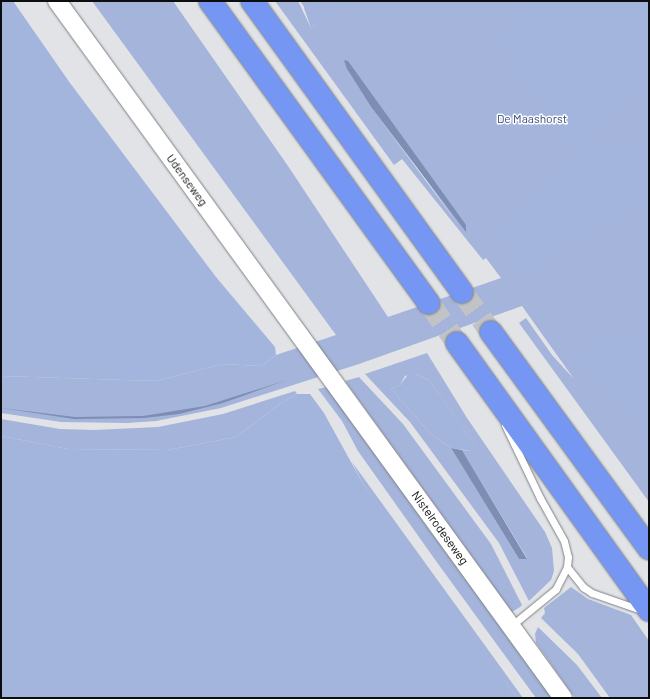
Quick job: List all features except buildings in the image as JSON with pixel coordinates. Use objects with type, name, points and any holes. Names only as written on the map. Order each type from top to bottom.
[{"type":"highway","points":[[210,1],[428,303]]},
{"type":"highway","points":[[252,1],[462,292]]},
{"type":"highway","points":[[491,332],[649,549]]},
{"type":"highway","points":[[457,343],[649,611]]},
{"type":"street","name":"Udenseweg","points":[[56,1],[317,359]]},
{"type":"street","name":"Nistelrodeseweg","points":[[317,359],[563,698]]},
{"type":"lane","points":[[480,375],[540,498],[564,541],[567,568],[556,589],[511,626]]},
{"type":"lane","points":[[567,568],[583,586],[592,593],[613,602],[649,611]]},
{"type":"green space","name":"De Maashorst","points":[[92,1],[173,1],[288,166],[388,317],[501,278],[486,258],[483,260],[402,159],[394,165],[275,1],[298,1],[311,28],[316,24],[300,1],[649,1],[649,502],[519,323],[526,318],[552,355],[574,379],[522,306],[359,364],[221,408],[156,421],[127,423],[61,422],[1,413],[1,376],[156,381],[222,364],[261,366],[276,355],[336,335]],"holes":[[[347,69],[460,227],[371,107]]]},
{"type":"green space","points":[[427,353],[467,418],[545,532],[552,548],[554,571],[551,580],[529,601],[499,543],[410,422],[365,374]],"holes":[[[415,374],[429,380],[477,448],[471,451],[462,450],[527,558],[519,559],[451,448],[432,435],[391,389],[400,385],[405,376]]]},
{"type":"green space","points":[[359,377],[403,424],[491,544],[522,605],[520,607],[512,612],[345,381]]},
{"type":"green space","points":[[327,387],[552,698],[536,698],[436,561],[358,451],[342,421],[318,389]]},
{"type":"green space","points":[[295,391],[297,394],[280,404],[236,437],[168,450],[68,449],[1,436],[1,419],[60,429],[94,430],[158,427],[223,414]]},
{"type":"green space","points":[[352,462],[523,698],[517,698],[427,575],[362,482]]},
{"type":"green space","points":[[571,587],[588,599],[631,615],[649,641],[649,698],[610,698],[578,654],[541,618],[545,613],[544,608]]},
{"type":"green space","points":[[538,627],[577,665],[602,698],[575,698],[536,643],[535,634]]},
{"type":"shaded area","points":[[1,1],[13,1],[70,83],[216,277],[275,347],[276,355],[261,366],[222,364],[156,381],[1,376]]},
{"type":"shaded area","points":[[310,1],[345,1],[311,28],[304,8]]},
{"type":"shaded area","points":[[538,1],[649,1],[649,79],[567,154],[496,33]]},
{"type":"shaded area","points":[[344,60],[348,61],[466,225],[466,232],[371,107],[347,69]]},
{"type":"shaded area","points":[[602,135],[649,147],[649,207],[577,240],[523,276],[498,232],[515,205]]},
{"type":"shaded area","points":[[649,323],[649,442],[628,415],[567,351],[586,347]]},
{"type":"shaded area","points":[[410,372],[429,380],[478,449],[471,451],[451,448],[432,435],[391,389],[400,385]]},
{"type":"shaded area","points":[[287,380],[223,403],[179,414],[144,418],[74,419],[1,408],[75,417],[143,416],[205,406]]},
{"type":"shaded area","points":[[297,394],[310,394],[324,413],[362,482],[517,698],[1,698],[1,436],[68,449],[168,450],[236,437],[280,404]]},
{"type":"shaded area","points":[[451,448],[462,450],[527,559],[519,559]]},
{"type":"tunnel","points":[[462,292],[491,332]]},
{"type":"tunnel","points":[[429,303],[457,343]]}]
